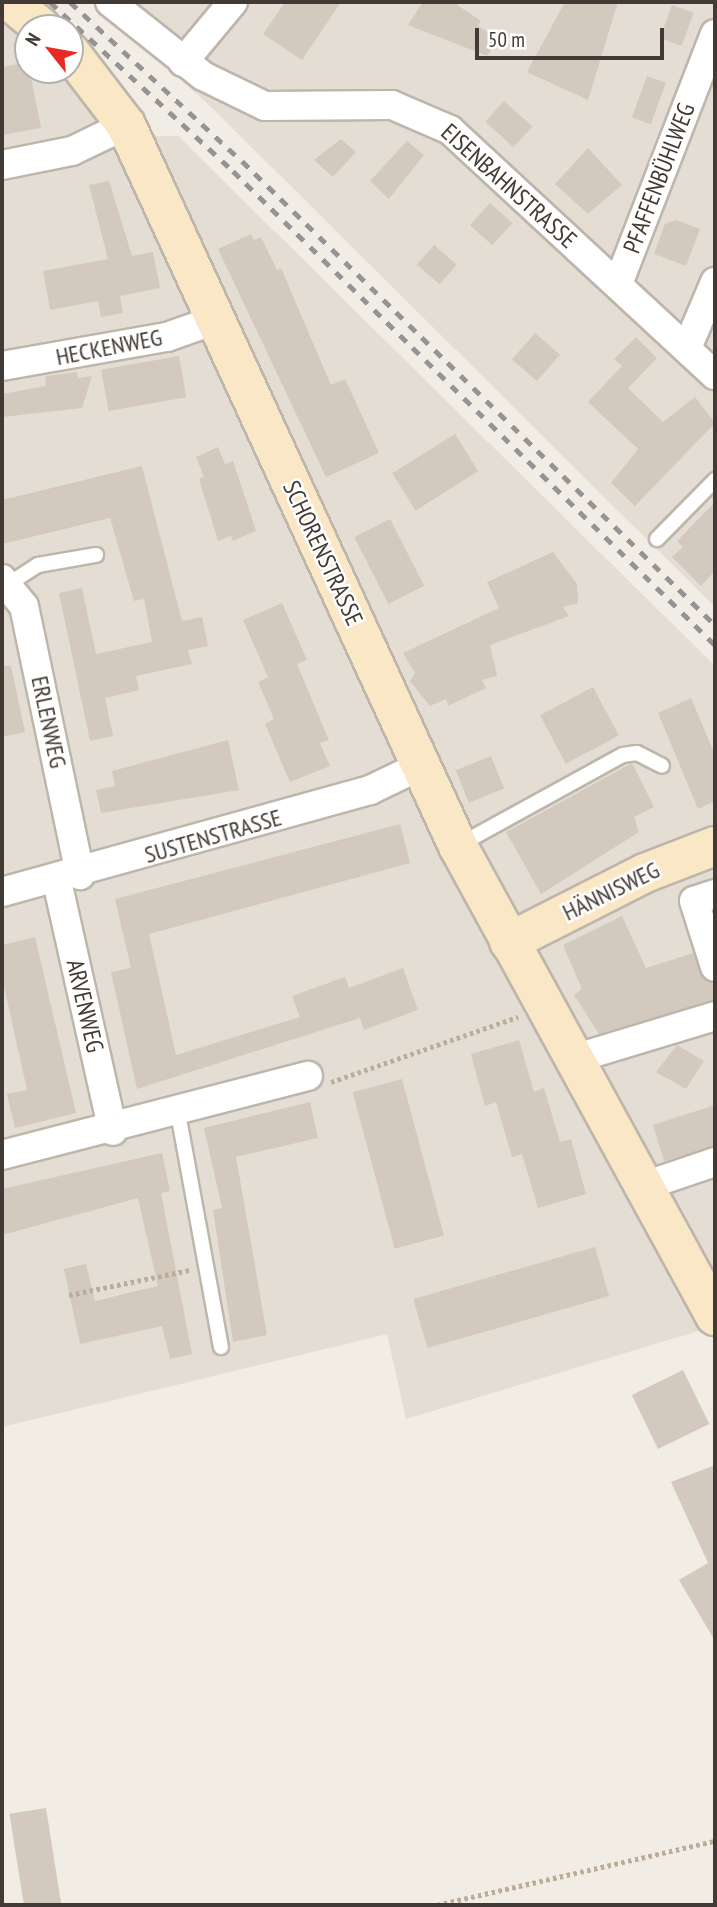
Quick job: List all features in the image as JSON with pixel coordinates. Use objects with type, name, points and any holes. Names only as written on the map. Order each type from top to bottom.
[{"type":"street","points":[[11,2],[25,14]]},
{"type":"street","name":"EISENBAHNSTRASSE","points":[[110,2],[183,62],[265,106],[392,105],[425,114],[450,130],[715,375]]},
{"type":"street","points":[[183,62],[233,2]]},
{"type":"street","name":"PFAFFENBÜHLWEG","points":[[618,284],[715,34]]},
{"type":"street","name":"SCHORENSTRASSE","points":[[84,70],[126,125],[458,846],[715,1316]]},
{"type":"street","points":[[2,165],[72,151],[126,125]]},
{"type":"street","points":[[687,348],[715,282]]},
{"type":"street","name":"HECKENWEG","points":[[2,366],[167,337],[215,320]]},
{"type":"street","name":"ERLENWEG","points":[[6,581],[24,606],[68,878]]},
{"type":"street","name":"SUSTENSTRASSE","points":[[2,891],[68,878],[370,790],[420,766]]},
{"type":"street","name":"HÄNNISWEG","points":[[509,942],[645,873],[715,846]]},
{"type":"street","name":"ARVENWEG","points":[[68,878],[113,1131]]},
{"type":"street","name":"HÄNNISWEG","points":[[715,894],[694,901],[715,967]]},
{"type":"street","points":[[573,1059],[715,1016]]},
{"type":"street","points":[[15,1152],[113,1131],[307,1076]]},
{"type":"street","points":[[644,1186],[715,1161]]},
{"type":"lane","points":[[657,539],[715,480]]},
{"type":"lane","points":[[6,581],[38,565],[96,555]]},
{"type":"lane","points":[[458,846],[623,755],[637,753],[662,766]]},
{"type":"lane","points":[[178,1113],[221,1347]]},
{"type":"path","points":[[307,1076],[326,1084],[544,1007]]},
{"type":"path","points":[[69,1295],[208,1267]]},
{"type":"path","points":[[437,1905],[715,1841]]},
{"type":"shaded area","points":[[2,2],[14,14],[14,84],[84,84],[126,125],[154,136],[178,136],[715,666],[715,1326],[406,1419],[387,1334],[2,1427]]},
{"type":"shaded area","points":[[94,2],[715,2],[715,607],[210,106]]},
{"type":"building","points":[[285,2],[341,2],[302,60],[263,34]]},
{"type":"building","points":[[423,2],[453,2],[481,21],[478,26],[498,39],[487,56],[408,25]]},
{"type":"building","points":[[565,2],[618,2],[588,100],[527,72]]},
{"type":"building","points":[[672,5],[694,13],[682,46],[660,38]]},
{"type":"building","points":[[14,65],[14,84],[32,84],[41,128],[2,135],[2,67]]},
{"type":"building","points":[[647,76],[666,83],[651,124],[632,117]]},
{"type":"building","points":[[504,101],[532,126],[514,147],[485,122]]},
{"type":"building","points":[[341,139],[356,152],[333,177],[314,160]]},
{"type":"building","points":[[407,141],[424,155],[389,199],[370,181]]},
{"type":"building","points":[[588,148],[622,185],[588,214],[555,184]]},
{"type":"building","points":[[109,181],[132,256],[153,252],[160,288],[120,296],[123,313],[101,317],[98,301],[50,310],[43,271],[108,259],[89,185]]},
{"type":"building","points":[[490,203],[512,223],[492,245],[470,225]]},
{"type":"building","points":[[676,220],[700,229],[686,266],[654,254],[665,224]]},
{"type":"building","points":[[251,234],[254,240],[261,237],[277,270],[281,268],[331,385],[345,379],[379,453],[326,477],[218,249]]},
{"type":"building","points":[[434,245],[457,265],[440,284],[417,265]]},
{"type":"building","points":[[535,333],[560,355],[537,381],[512,359]]},
{"type":"building","points":[[636,337],[657,358],[628,388],[663,422],[695,397],[715,423],[635,506],[611,483],[638,449],[588,402],[622,366],[614,359]]},
{"type":"building","points":[[179,356],[186,397],[108,411],[101,370]]},
{"type":"building","points":[[77,372],[78,378],[92,376],[82,408],[2,417],[2,394],[45,386],[46,376]]},
{"type":"building","points":[[455,434],[478,471],[416,511],[392,473]]},
{"type":"building","points":[[218,447],[225,464],[233,461],[256,531],[233,541],[231,536],[218,541],[199,479],[204,477],[196,457]]},
{"type":"building","points":[[142,466],[182,621],[202,617],[208,646],[188,650],[192,664],[136,676],[139,690],[105,698],[113,736],[90,741],[59,593],[82,588],[96,654],[152,642],[144,599],[134,601],[110,518],[2,544],[2,500]]},
{"type":"building","points":[[715,502],[715,571],[701,586],[672,557],[683,547],[677,541]]},
{"type":"building","points":[[390,519],[424,586],[388,604],[354,537]]},
{"type":"building","points":[[553,552],[577,584],[578,603],[563,607],[569,616],[490,645],[497,676],[482,680],[486,688],[448,706],[446,699],[430,706],[410,681],[415,673],[403,653],[499,608],[487,582]]},
{"type":"building","points":[[282,603],[307,660],[297,664],[329,740],[320,743],[330,766],[290,782],[265,724],[274,719],[258,682],[268,677],[243,620]]},
{"type":"building","points":[[2,666],[11,666],[25,732],[2,737]]},
{"type":"building","points":[[593,687],[619,736],[566,764],[540,715]]},
{"type":"building","points":[[691,698],[715,755],[715,801],[698,809],[658,713]]},
{"type":"building","points":[[228,740],[239,790],[101,813],[96,790],[115,786],[112,771]]},
{"type":"building","points":[[491,756],[504,788],[469,803],[456,770]]},
{"type":"building","points":[[632,763],[654,807],[634,817],[639,832],[541,894],[506,832]]},
{"type":"building","points":[[400,824],[410,863],[149,934],[176,1055],[300,1017],[292,996],[345,977],[349,988],[403,968],[418,1010],[364,1030],[360,1018],[137,1089],[111,972],[131,968],[115,899]]},
{"type":"building","points":[[622,916],[646,968],[693,953],[703,979],[715,983],[715,1000],[599,1034],[574,995],[582,989],[563,945]]},
{"type":"building","points":[[35,937],[76,1113],[15,1128],[7,1094],[27,1090],[2,977],[2,945]]},
{"type":"building","points":[[519,1040],[534,1092],[544,1088],[560,1142],[571,1139],[586,1194],[538,1208],[522,1154],[512,1157],[496,1102],[485,1106],[471,1054]]},
{"type":"building","points":[[677,1045],[704,1061],[686,1089],[656,1072]]},
{"type":"building","points":[[402,1079],[444,1235],[395,1249],[353,1092]]},
{"type":"building","points":[[310,1102],[318,1138],[236,1157],[267,1335],[233,1342],[213,1210],[222,1208],[204,1128]]},
{"type":"building","points":[[715,1105],[715,1146],[664,1161],[653,1125]]},
{"type":"building","points":[[162,1153],[170,1191],[161,1193],[192,1354],[170,1359],[162,1326],[80,1344],[64,1269],[86,1264],[95,1301],[158,1286],[138,1198],[2,1235],[2,1189]]},
{"type":"building","points":[[595,1247],[609,1296],[427,1348],[413,1299]]},
{"type":"building","points":[[683,1370],[709,1424],[658,1449],[632,1395]]},
{"type":"building","points":[[715,1465],[715,1641],[679,1580],[708,1563],[671,1482]]},
{"type":"building","points":[[46,1808],[61,1905],[24,1905],[9,1814]]},
{"type":"railway","points":[[50,2],[233,171],[715,645]]},
{"type":"railway","points":[[70,2],[242,161],[715,625]]}]
